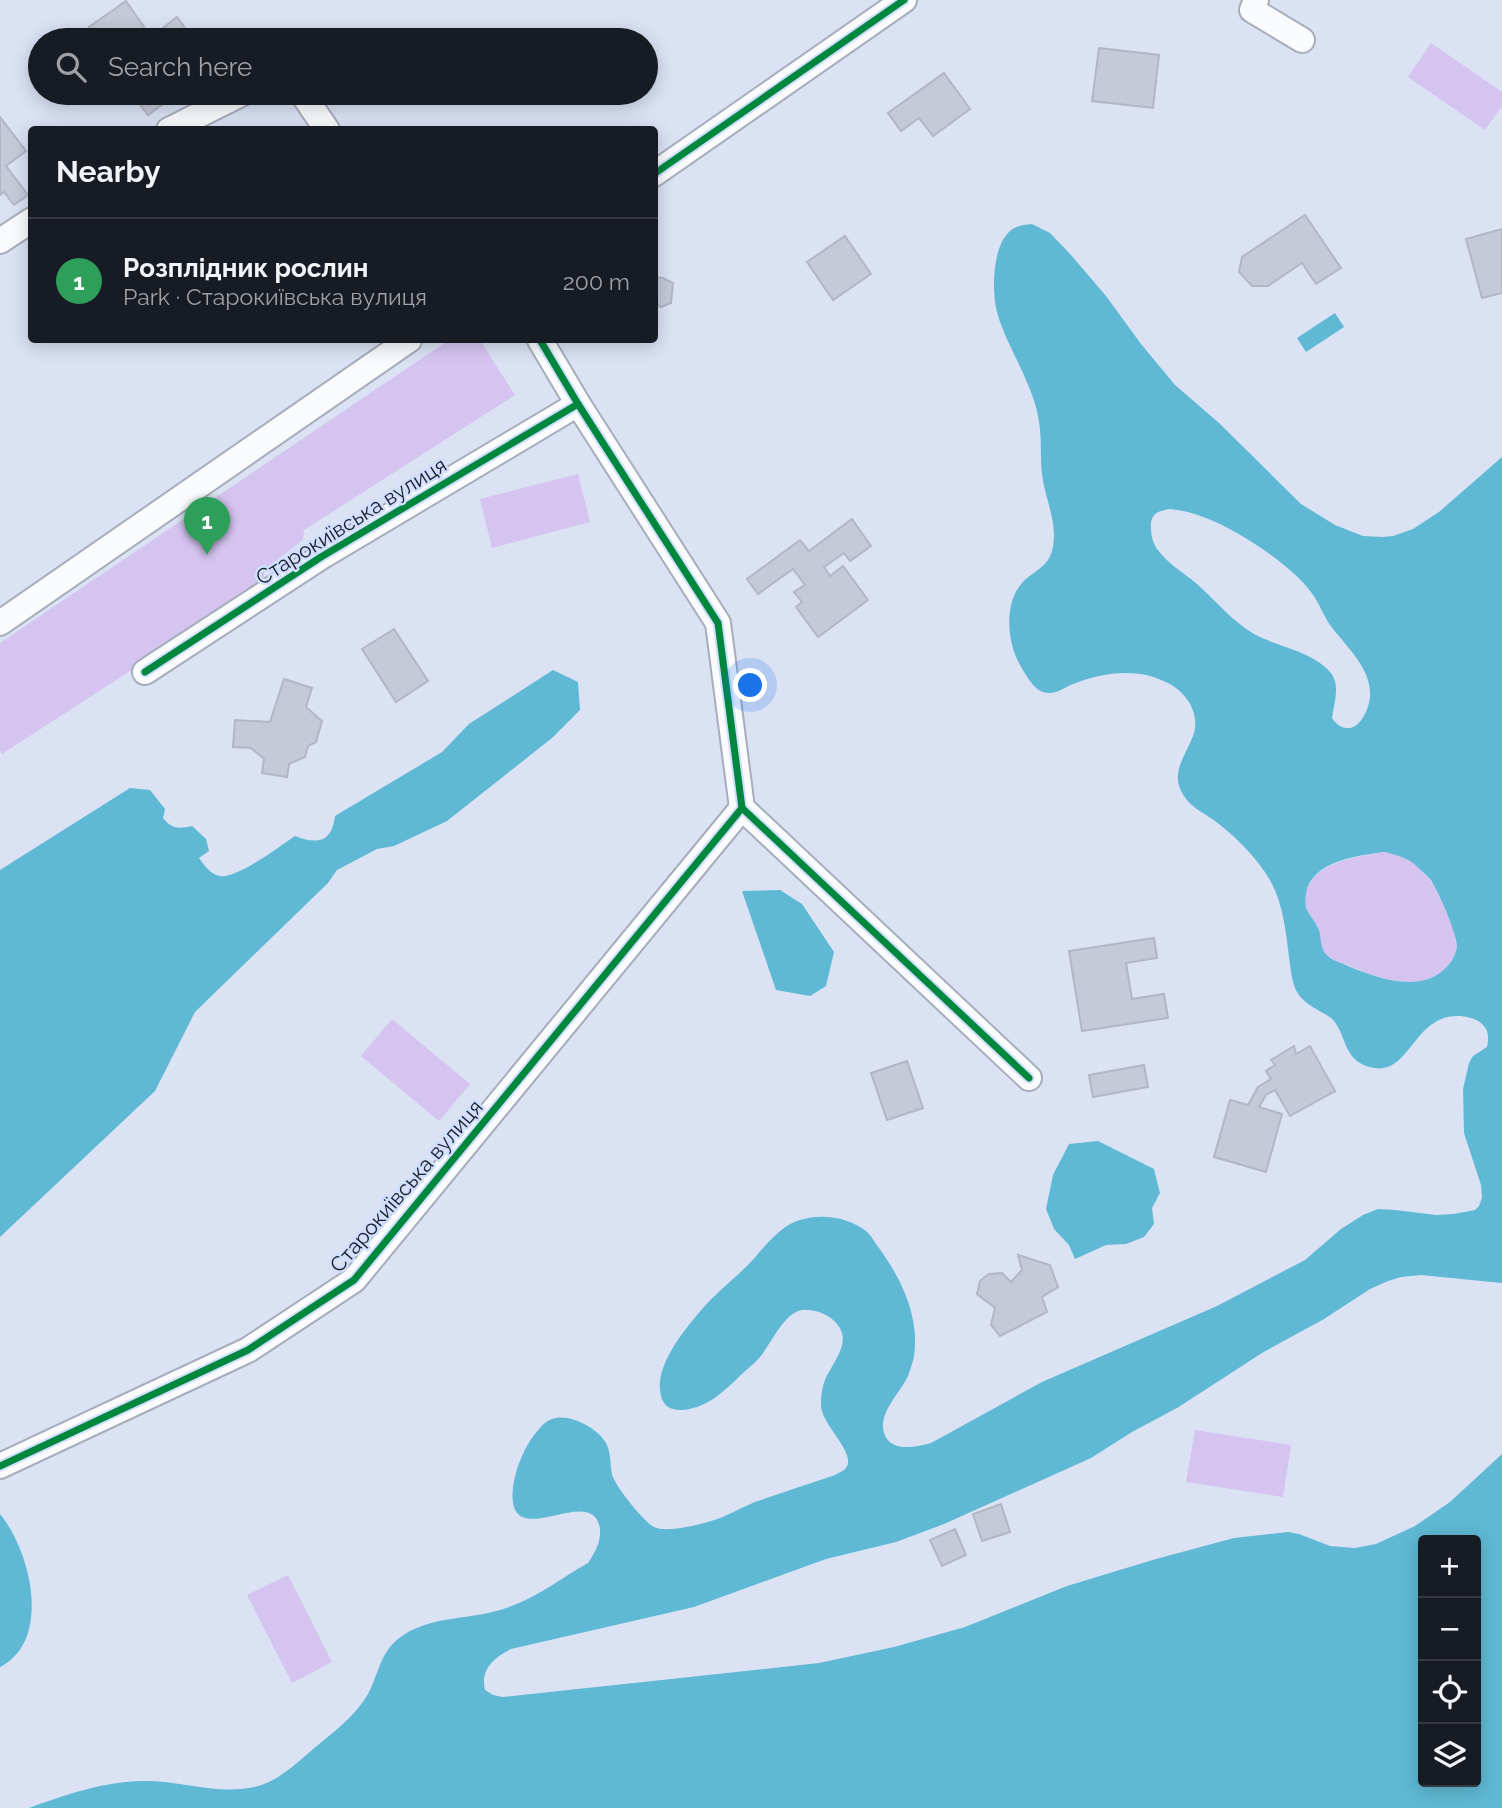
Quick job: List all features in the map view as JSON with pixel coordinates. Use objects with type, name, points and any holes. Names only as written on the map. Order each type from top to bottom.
[{"type":"street","points":[[658,171],[904,0]]},
{"type":"street","points":[[1256,0],[1252,10],[1302,40]]},
{"type":"street","points":[[177,126],[219,105]]},
{"type":"street","points":[[310,105],[324,126]]},
{"type":"street","points":[[0,242],[28,223]]},
{"type":"street","points":[[0,623],[405,343]]},
{"type":"street","points":[[542,343],[718,623],[742,808],[1029,1078]]},
{"type":"street","name":"Старокиївська вулиця","points":[[145,672],[321,557],[578,404]]},
{"type":"street","name":"Старокиївська вулиця","points":[[0,1466],[248,1350],[354,1280],[742,808]]},
{"type":"shaded area","points":[[1431,43],[1502,92],[1502,106],[1485,130],[1408,77]]},
{"type":"shaded area","points":[[445,343],[482,343],[515,395],[304,530],[303,540],[264,570],[264,584],[2,754],[0,643]]},
{"type":"shaded area","points":[[578,474],[590,522],[492,548],[480,499]]},
{"type":"shaded area","points":[[1385,852],[1408,860],[1433,884],[1454,933],[1457,947],[1452,960],[1439,974],[1425,980],[1391,980],[1330,957],[1323,950],[1318,928],[1306,905],[1307,891],[1312,880],[1321,871],[1346,860]]},
{"type":"shaded area","points":[[392,1019],[470,1084],[439,1121],[361,1056]]},
{"type":"shaded area","points":[[1195,1430],[1291,1445],[1283,1497],[1186,1482]]},
{"type":"shaded area","points":[[288,1575],[332,1662],[292,1683],[247,1595]]},
{"type":"water","points":[[1032,224],[1050,233],[1106,296],[1175,385],[1219,423],[1301,504],[1335,525],[1363,536],[1393,536],[1413,529],[1439,512],[1502,457],[1502,1283],[1421,1275],[1388,1281],[1262,1353],[1177,1408],[1091,1458],[944,1524],[896,1542],[826,1559],[694,1607],[511,1649],[490,1665],[485,1676],[485,1690],[503,1697],[819,1663],[894,1647],[965,1627],[1067,1586],[1234,1538],[1288,1532],[1330,1546],[1355,1548],[1376,1544],[1415,1526],[1450,1502],[1502,1454],[1502,1808],[29,1808],[114,1783],[159,1781],[238,1789],[269,1782],[296,1763],[357,1710],[368,1694],[387,1651],[398,1639],[423,1625],[495,1611],[519,1603],[588,1563],[600,1538],[600,1529],[594,1516],[582,1511],[535,1519],[522,1517],[514,1507],[513,1487],[522,1456],[534,1435],[551,1419],[577,1421],[602,1438],[608,1447],[612,1474],[618,1486],[643,1518],[659,1529],[682,1528],[717,1519],[755,1502],[844,1470],[848,1457],[827,1422],[821,1405],[824,1383],[841,1349],[842,1334],[832,1319],[822,1313],[802,1310],[790,1316],[759,1359],[706,1403],[690,1409],[676,1410],[665,1404],[661,1396],[660,1384],[666,1360],[688,1326],[708,1302],[749,1264],[772,1238],[792,1223],[817,1217],[851,1222],[870,1235],[895,1272],[911,1313],[915,1341],[914,1358],[908,1376],[887,1411],[883,1426],[887,1439],[892,1444],[912,1447],[931,1443],[1042,1382],[1217,1306],[1305,1260],[1341,1229],[1363,1215],[1378,1209],[1436,1215],[1454,1214],[1475,1210],[1479,1206],[1482,1198],[1481,1185],[1464,1133],[1463,1089],[1473,1056],[1487,1047],[1486,1028],[1467,1017],[1443,1018],[1421,1034],[1396,1062],[1386,1067],[1374,1068],[1357,1061],[1351,1055],[1334,1021],[1303,1000],[1295,988],[1281,909],[1266,874],[1241,843],[1191,804],[1180,788],[1178,773],[1195,728],[1194,712],[1181,692],[1157,678],[1120,673],[1096,677],[1047,693],[1032,684],[1019,663],[1010,633],[1012,601],[1022,583],[1050,557],[1054,531],[1042,474],[1037,409],[1004,333],[995,299],[994,279],[999,249],[1008,233],[1019,226]],"holes":[[[1170,509],[1184,511],[1219,524],[1263,549],[1291,571],[1314,597],[1330,625],[1364,670],[1368,682],[1368,706],[1355,726],[1343,727],[1332,718],[1335,683],[1323,665],[1246,629],[1162,555],[1152,539],[1153,517],[1158,512]],[[1385,852],[1411,862],[1430,879],[1451,923],[1457,947],[1454,956],[1442,971],[1425,980],[1391,980],[1335,961],[1323,950],[1319,931],[1307,910],[1306,896],[1310,883],[1326,867],[1350,858]]]},
{"type":"water","points":[[1335,313],[1344,327],[1306,352],[1297,338]]},
{"type":"water","points":[[553,670],[578,682],[580,710],[552,738],[447,821],[394,846],[377,849],[337,870],[328,883],[195,1012],[155,1091],[0,1237],[0,870],[130,788],[150,790],[165,809],[163,818],[169,824],[183,828],[192,826],[206,839],[209,851],[199,858],[211,872],[227,876],[258,861],[295,836],[317,840],[327,836],[335,816],[442,752],[469,724]]},
{"type":"water","points":[[780,890],[802,904],[834,952],[826,986],[810,996],[776,990],[742,891]]},
{"type":"water","points":[[1098,1141],[1154,1169],[1160,1193],[1152,1208],[1154,1224],[1144,1237],[1126,1244],[1106,1245],[1075,1259],[1069,1245],[1054,1229],[1046,1209],[1053,1175],[1069,1144]]},
{"type":"water","points":[[0,1514],[20,1549],[27,1571],[31,1616],[27,1637],[16,1654],[0,1667]]},
{"type":"building","points":[[126,1],[145,28],[90,28]]},
{"type":"building","points":[[177,17],[185,28],[163,28]]},
{"type":"building","points":[[1099,48],[1159,55],[1153,108],[1092,101]]},
{"type":"building","points":[[944,73],[970,109],[933,136],[919,118],[901,131],[888,113]]},
{"type":"building","points":[[140,105],[162,105],[148,115]]},
{"type":"building","points":[[0,117],[26,151],[6,166],[28,195],[14,205],[4,192],[0,195]]},
{"type":"building","points":[[1305,215],[1341,268],[1316,284],[1302,263],[1268,286],[1252,286],[1239,272],[1242,257]]},
{"type":"building","points":[[1502,229],[1502,293],[1482,298],[1466,239]]},
{"type":"building","points":[[845,236],[871,274],[833,300],[807,262]]},
{"type":"building","points":[[658,277],[673,283],[671,303],[661,307],[658,305]]},
{"type":"building","points":[[852,519],[871,546],[850,561],[844,553],[824,567],[830,576],[843,566],[868,600],[818,637],[796,607],[802,602],[794,592],[805,585],[793,569],[758,594],[747,579],[800,540],[809,551]]},
{"type":"building","points":[[394,629],[428,681],[396,702],[362,649]]},
{"type":"building","points":[[284,679],[312,688],[306,707],[322,721],[316,742],[308,746],[305,757],[289,764],[287,777],[262,773],[264,759],[251,748],[233,747],[235,720],[270,722]]},
{"type":"building","points":[[1154,938],[1157,958],[1126,963],[1132,999],[1164,994],[1168,1018],[1082,1031],[1069,951]]},
{"type":"building","points":[[1294,1046],[1296,1054],[1310,1046],[1335,1091],[1290,1116],[1275,1090],[1266,1095],[1259,1107],[1282,1114],[1266,1172],[1214,1157],[1230,1100],[1248,1105],[1258,1087],[1271,1079],[1266,1071],[1275,1065],[1271,1060]]},
{"type":"building","points":[[907,1061],[923,1108],[887,1120],[871,1073]]},
{"type":"building","points":[[1144,1065],[1148,1087],[1093,1097],[1089,1075]]},
{"type":"building","points":[[1018,1255],[1050,1265],[1058,1287],[1042,1297],[1047,1312],[1000,1336],[991,1325],[995,1308],[977,1294],[980,1281],[989,1274],[1002,1273],[1011,1282],[1022,1270]]},
{"type":"building","points":[[1001,1504],[1010,1532],[982,1541],[973,1514]]},
{"type":"building","points":[[955,1529],[966,1555],[942,1566],[930,1540]]},
{"type":"cycle path","points":[[658,171],[904,0]]},
{"type":"cycle path","points":[[542,343],[718,623],[742,808],[1029,1078]]},
{"type":"cycle path","points":[[145,672],[321,557],[578,404]]},
{"type":"cycle path","points":[[0,1466],[248,1350],[354,1280],[742,808]]},
{"type":"place","name":"Розплідник рослин","points":[[207,555]]}]
